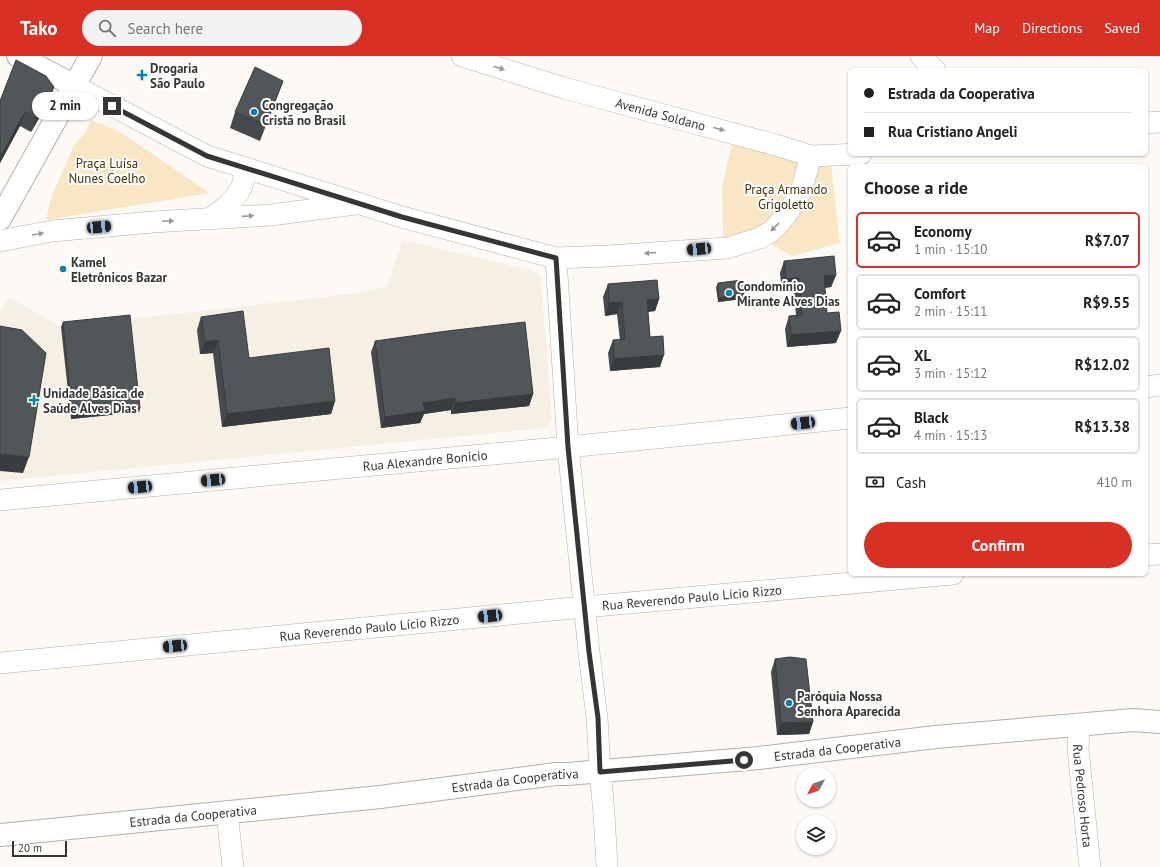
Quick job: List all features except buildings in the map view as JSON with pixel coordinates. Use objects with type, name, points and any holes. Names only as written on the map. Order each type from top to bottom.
[{"type":"street","points":[[18,56],[207,156],[402,217],[556,258],[727,248],[760,238],[773,230],[791,208],[802,191],[811,156]]},
{"type":"street","points":[[0,220],[91,56]]},
{"type":"street","name":"Avenida Soldano","points":[[462,56],[564,88],[776,144],[811,156],[848,155]]},
{"type":"street","points":[[921,56],[933,68]]},
{"type":"street","points":[[1148,123],[1160,122]]},
{"type":"street","points":[[210,219],[230,204],[242,187],[245,169]]},
{"type":"street","points":[[0,241],[52,231],[153,222],[277,214],[361,204]]},
{"type":"street","points":[[556,258],[568,447],[584,607],[598,718],[600,772],[607,867]]},
{"type":"street","points":[[1148,387],[1160,385]]},
{"type":"street","name":"Rua Alexandre Bonício","points":[[0,500],[568,447],[848,418]]},
{"type":"street","points":[[1148,555],[1160,554]]},
{"type":"street","name":"Rua Reverendo Paulo Lício Rizzo","points":[[0,663],[584,607],[931,576]]},
{"type":"street","name":"Estrada da Cooperativa","points":[[5,832],[380,798],[556,774],[600,772],[759,758],[936,737],[1133,720],[1160,722]]},
{"type":"street","name":"Rua Pedroso Horta","points":[[1079,724],[1078,749],[1090,867]]},
{"type":"street","points":[[227,812],[233,867]]},
{"type":"shaded area","points":[[402,240],[531,270],[538,273],[541,279],[552,419],[546,428],[0,481],[0,312],[9,297],[61,327],[350,294],[387,287]]},
{"type":"green space","name":"Praça Luísa Nunes Coelho","points":[[91,120],[117,130],[210,193],[46,220],[51,198],[74,145],[86,132]]},
{"type":"green space","name":"Praça Armando Grigoletto","points":[[736,129],[830,156],[840,243],[792,256],[757,236],[723,237],[722,185]]},
{"type":"place","name":"Drogaria São Paulo","points":[[142,75]]},
{"type":"place","name":"Congregação Cristã no Brasil","points":[[254,112]]},
{"type":"place","name":"Kamel Eletrônicos Bazar","points":[[63,269]]},
{"type":"place","name":"Condomínio Mirante Alves Dias","points":[[729,293]]},
{"type":"place","name":"Unidade Básica de Saúde Alves Dias","points":[[34,400]]},
{"type":"place","name":"Paróquia Nossa Senhora Aparecida","points":[[789,703]]},
{"type":"route","points":[[112,106],[207,156],[402,217],[556,258],[568,447],[589,652],[598,718],[600,772],[629,768],[744,760]]}]
